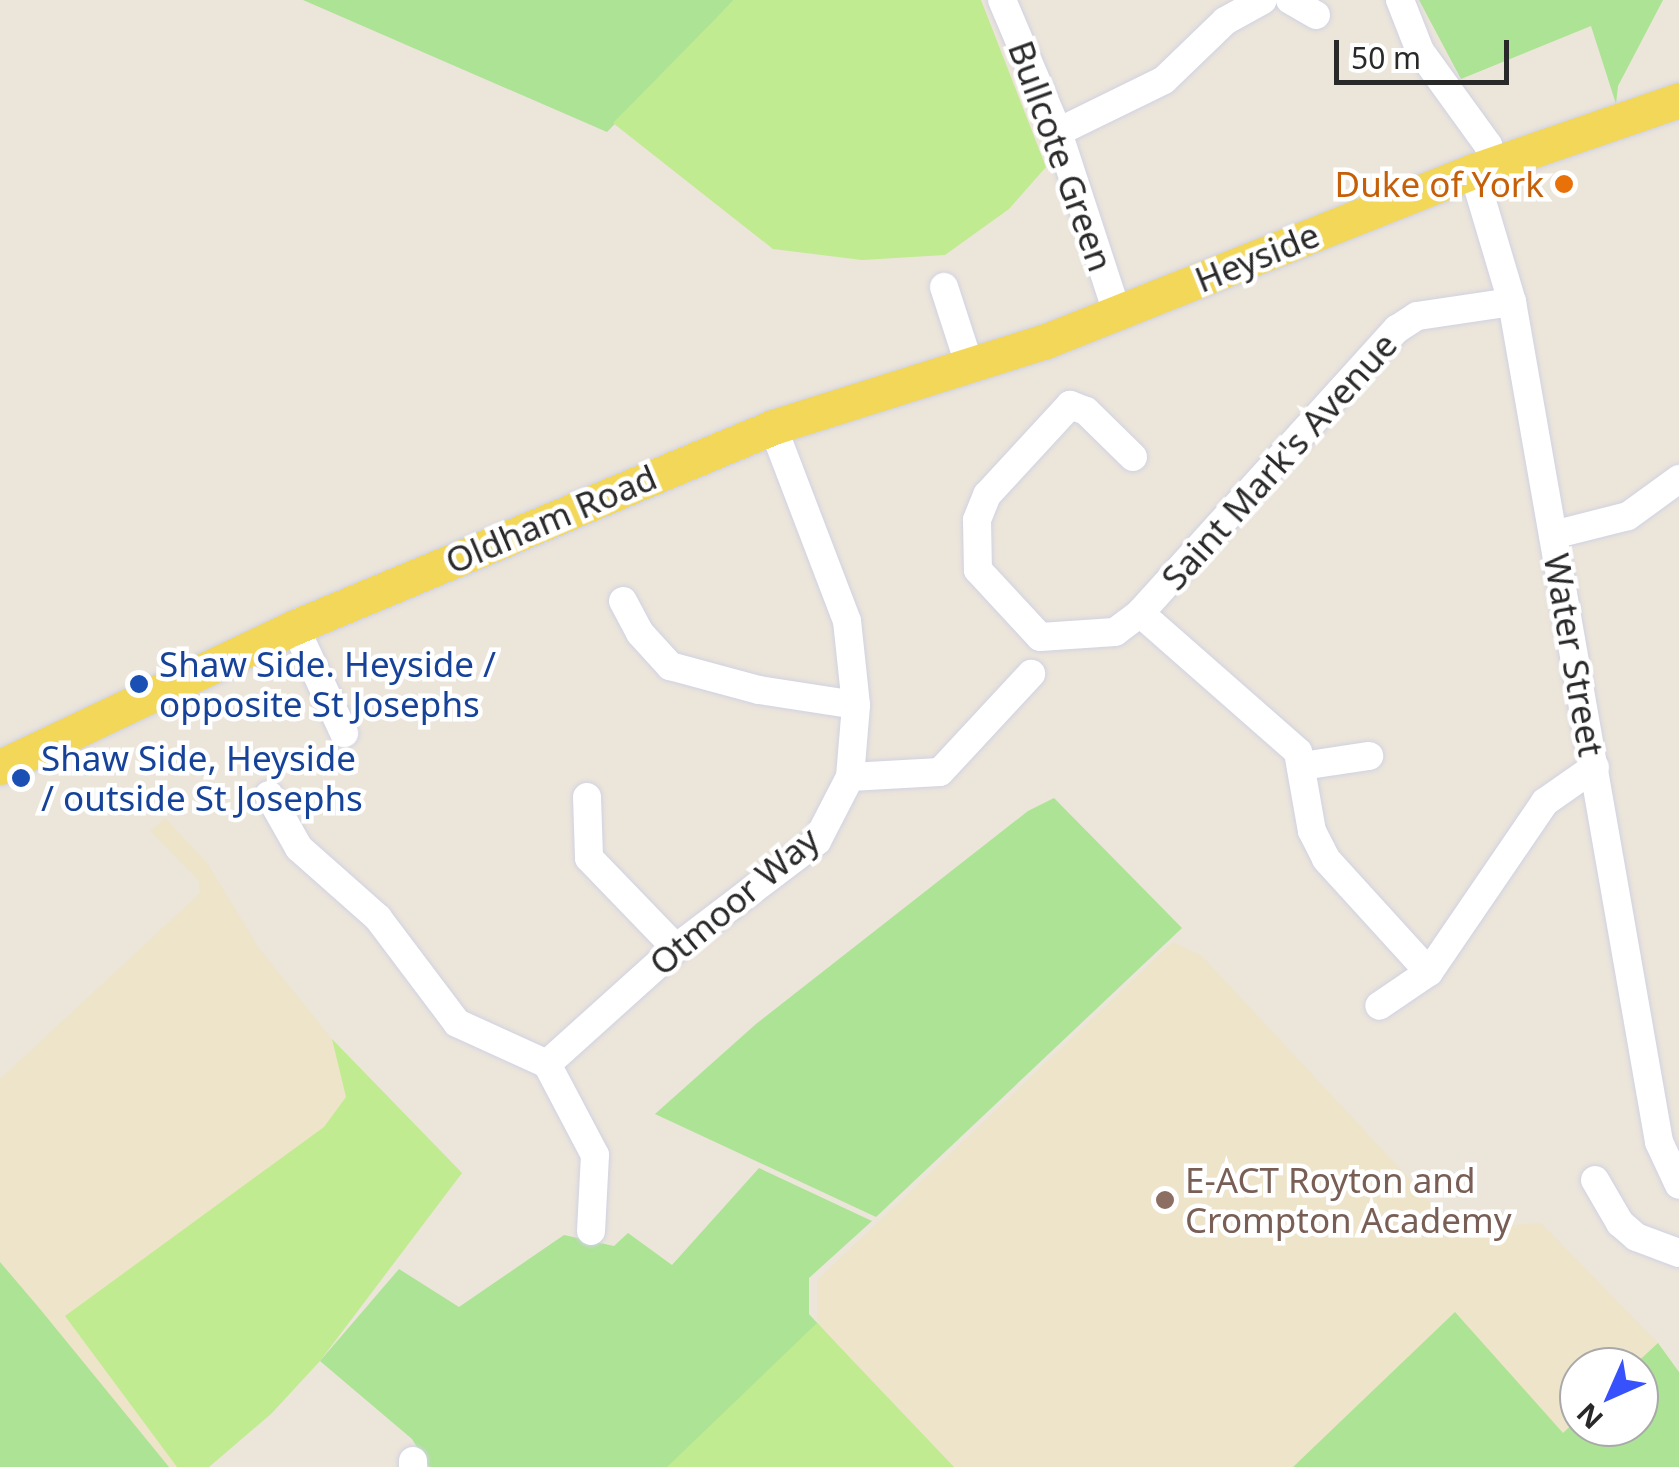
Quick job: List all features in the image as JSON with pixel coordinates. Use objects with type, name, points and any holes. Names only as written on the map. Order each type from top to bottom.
[{"type":"main road","name":"Heyside","points":[[1118,313],[1484,168],[1679,100]]},
{"type":"main road","name":"Oldham Road","points":[[0,766],[295,628],[773,427],[1118,313]]},
{"type":"street","name":"Bullcote Green","points":[[1002,0],[1058,132],[1118,313]]},
{"type":"street","points":[[1058,132],[1164,80],[1225,21],[1263,0]]},
{"type":"street","points":[[1290,0],[1316,14]]},
{"type":"street","name":"Water Street","points":[[1400,0],[1420,51],[1488,145],[1484,168],[1512,302],[1658,1142],[1679,1185]]},
{"type":"street","points":[[944,287],[969,364]]},
{"type":"street","name":"Saint Mark's Avenue","points":[[1133,457],[1086,410],[1070,405],[987,495],[972,554],[986,582],[1040,637],[1115,632],[1140,614],[1397,330],[1418,316],[1512,302]]},
{"type":"street","name":"Otmoor Way","points":[[548,1064],[676,948],[816,841],[850,777],[856,705],[847,621],[773,427]]},
{"type":"street","points":[[1552,535],[1628,516],[1679,479]]},
{"type":"street","points":[[623,601],[640,634],[670,666],[759,690],[856,705]]},
{"type":"street","points":[[1140,614],[1300,759],[1312,831],[1326,859],[1429,972]]},
{"type":"street","points":[[295,628],[344,733]]},
{"type":"street","points":[[850,777],[940,772],[1031,674]]},
{"type":"street","points":[[1300,759],[1369,756]]},
{"type":"street","points":[[1379,1006],[1429,972],[1545,802],[1595,767]]},
{"type":"street","points":[[269,796],[298,848],[378,918],[457,1023],[548,1064],[595,1156],[591,1231]]},
{"type":"street","points":[[587,797],[588,858],[676,948]]},
{"type":"street","points":[[1595,1180],[1620,1223],[1636,1237],[1679,1252]]},
{"type":"shaded area","points":[[165,818],[208,864],[259,948],[332,1039],[462,1173],[320,1361],[209,1467],[169,1467],[0,1262],[0,1079],[200,893],[199,881],[150,831]]},
{"type":"shaded area","name":"E-ACT Royton and Crompton Academy","points":[[1173,942],[1202,956],[1422,1192],[1449,1229],[1541,1223],[1658,1343],[1679,1372],[1679,1467],[954,1467],[817,1323],[817,1280]]},
{"type":"green space","points":[[303,0],[734,0],[607,132]]},
{"type":"green space","points":[[734,0],[981,0],[1046,167],[1009,209],[945,255],[862,260],[773,249],[613,123]]},
{"type":"green space","points":[[1419,0],[1663,0],[1618,86],[1616,104],[1591,26],[1461,79]]},
{"type":"green space","points":[[1054,798],[1182,928],[876,1217],[655,1114],[756,1024],[1028,811]]},
{"type":"green space","points":[[332,1039],[462,1173],[320,1361],[271,1414],[209,1467],[177,1467],[65,1316],[324,1127],[346,1097]]},
{"type":"green space","points":[[759,1168],[872,1221],[809,1278],[809,1314],[949,1467],[429,1467],[412,1439],[320,1361],[399,1269],[459,1307],[564,1235],[614,1246],[628,1233],[672,1265]]},
{"type":"green space","points":[[0,1262],[40,1309],[169,1467],[0,1467]]},
{"type":"green space","points":[[1455,1312],[1559,1429],[1559,1447],[1659,1447],[1659,1347],[1654,1347],[1658,1343],[1679,1372],[1679,1467],[1293,1467]]},
{"type":"green space","points":[[817,1323],[954,1467],[667,1467]]},
{"type":"place","name":"Duke of York","points":[[1564,184]]},
{"type":"place","name":"Shaw Side. Heyside / opposite St Josephs","points":[[139,684]]},
{"type":"place","name":"Shaw Side, Heyside / outside St Josephs","points":[[21,778]]},
{"type":"place","name":"E-ACT Royton and Crompton Academy","points":[[1165,1200]]}]
